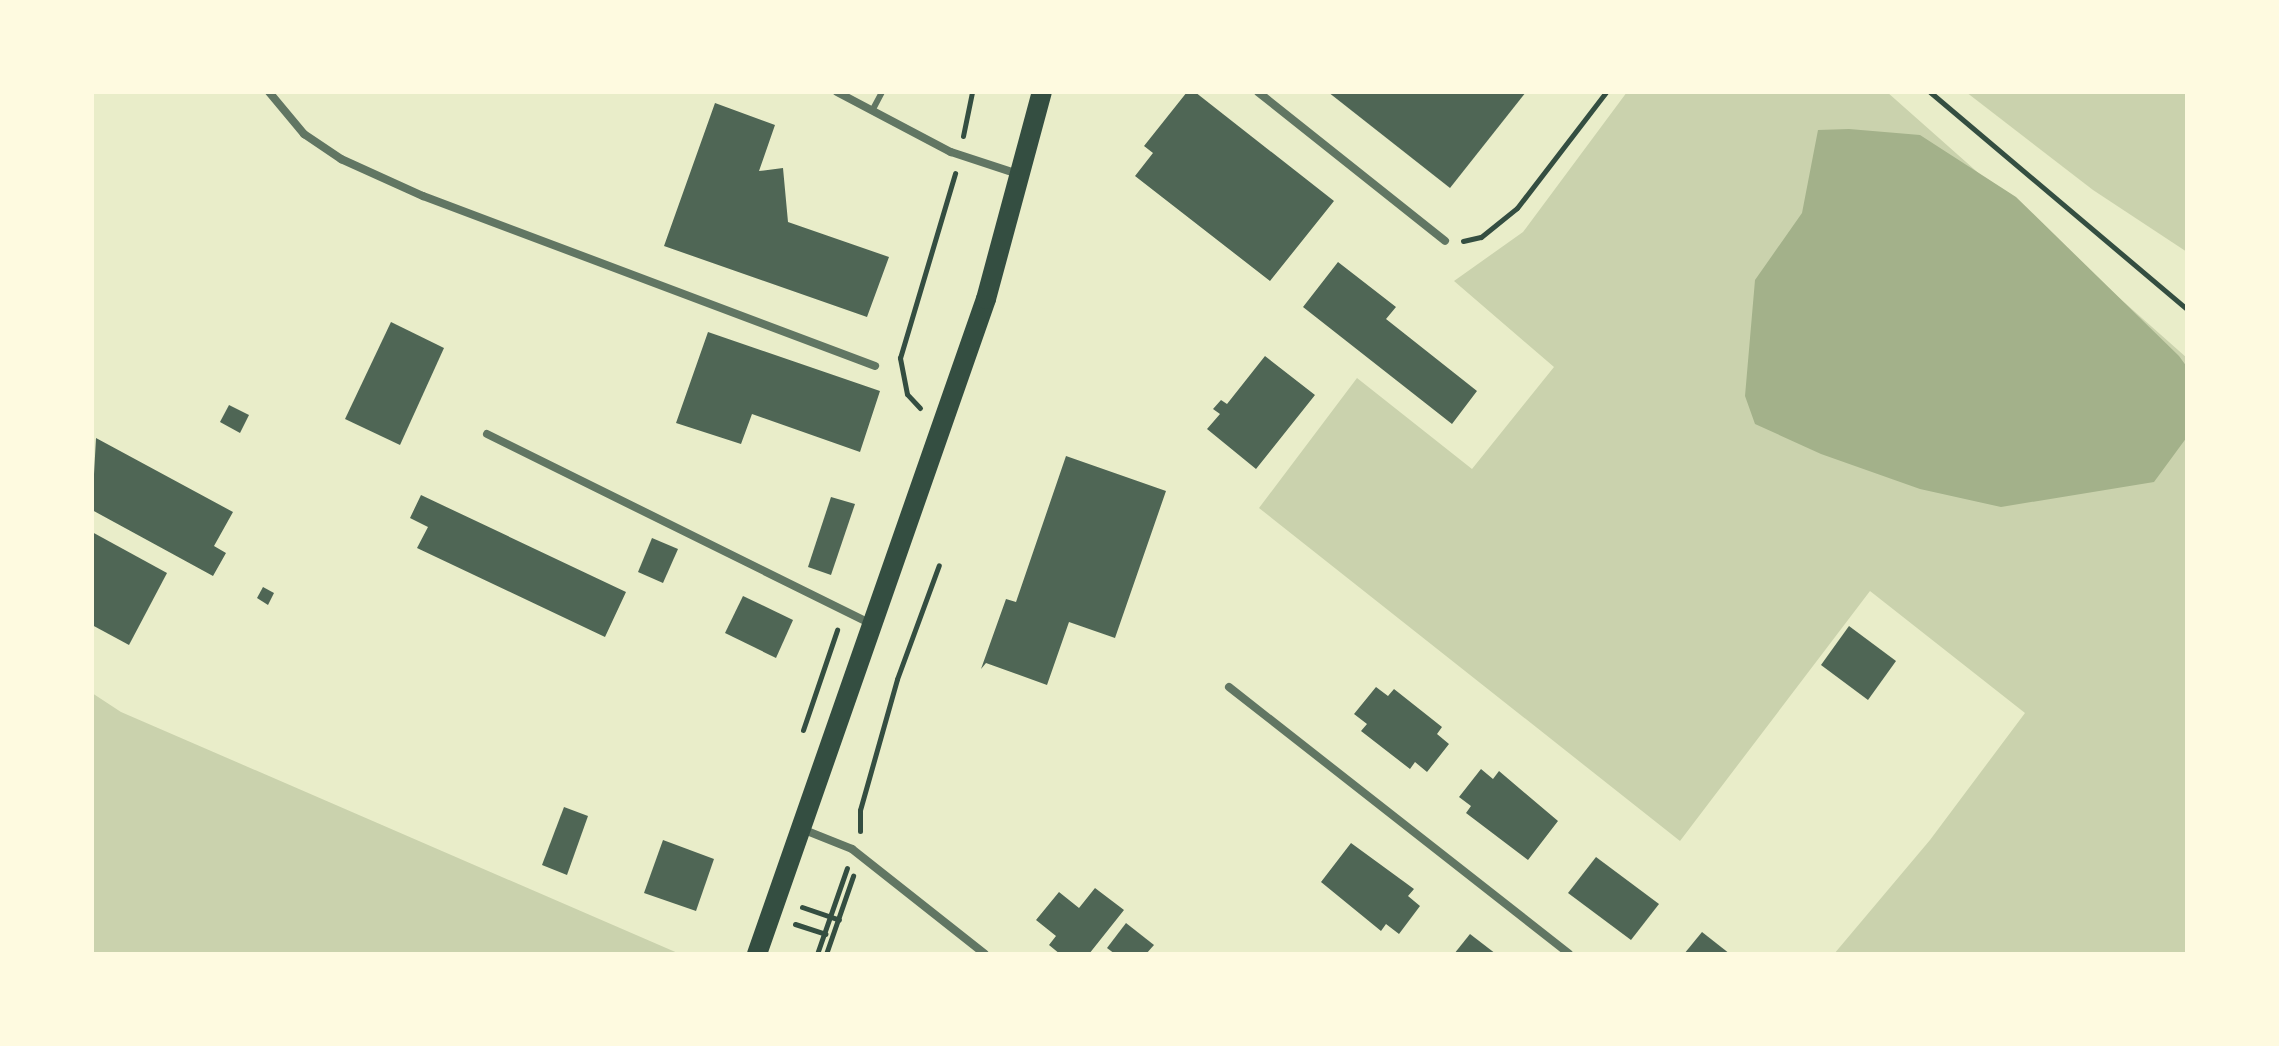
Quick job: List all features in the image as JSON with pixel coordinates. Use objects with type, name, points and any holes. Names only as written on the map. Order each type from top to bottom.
[{"type":"main road","points":[[757,954],[873,624],[1023,175],[1042,92]]},
{"type":"street","points":[[269,92],[304,134],[341,159],[423,196],[875,366]]},
{"type":"street","points":[[837,92],[959,155],[1023,175]]},
{"type":"street","points":[[1258,92],[1445,241]]},
{"type":"street","points":[[487,434],[873,624]]},
{"type":"street","points":[[1229,687],[1569,954]]},
{"type":"street","points":[[801,828],[852,849],[985,954]]},
{"type":"lane","points":[[872,111],[882,92]]},
{"type":"path","points":[[920,415],[920,407],[907,394],[900,358],[959,155],[972,92]]},
{"type":"path","points":[[1445,241],[1481,237],[1502,224],[1606,92]]},
{"type":"path","points":[[1930,92],[2187,309]]},
{"type":"path","points":[[826,954],[860,855],[860,810],[897,679],[939,565]]},
{"type":"path","points":[[817,954],[852,849]]},
{"type":"shaded area","points":[[1627,92],[1887,92],[2187,358],[2187,954],[1834,954],[1930,840],[2025,713],[1870,591],[1680,841],[1259,508],[1357,378],[1472,469],[1554,367],[1454,281],[1523,232]]},
{"type":"shaded area","points":[[1966,92],[2187,92],[2187,252],[2093,190]]},
{"type":"shaded area","points":[[1849,129],[1920,135],[2016,197],[2179,356],[2187,367],[2187,437],[2154,482],[2001,507],[1920,489],[1821,454],[1755,424],[1745,396],[1755,280],[1802,213],[1818,130]]},
{"type":"shaded area","points":[[92,693],[121,712],[680,954],[92,954]]},
{"type":"building","points":[[1187,92],[1195,92],[1334,201],[1270,281],[1135,176],[1153,153],[1144,146]]},
{"type":"building","points":[[1328,92],[1526,92],[1450,188]]},
{"type":"building","points":[[715,103],[775,125],[759,171],[783,168],[788,222],[889,257],[867,317],[664,246]]},
{"type":"building","points":[[1338,262],[1396,307],[1386,319],[1477,391],[1452,424],[1303,307]]},
{"type":"building","points":[[391,322],[444,348],[400,445],[345,419]]},
{"type":"building","points":[[708,332],[880,391],[860,452],[752,414],[741,444],[676,423]]},
{"type":"building","points":[[1265,356],[1315,395],[1256,469],[1207,429],[1220,414],[1213,409],[1221,400],[1227,404]]},
{"type":"building","points":[[229,405],[249,415],[240,433],[220,422]]},
{"type":"building","points":[[96,438],[233,512],[214,546],[226,553],[213,576],[92,510]]},
{"type":"building","points":[[1066,456],[1166,491],[1115,638],[1069,622],[1047,685],[986,663],[981,669],[1006,599],[1016,602]]},
{"type":"building","points":[[421,495],[626,592],[605,637],[417,548],[428,527],[410,518]]},
{"type":"building","points":[[831,497],[855,504],[831,575],[808,567]]},
{"type":"building","points":[[92,532],[167,573],[129,645],[92,625]]},
{"type":"building","points":[[652,538],[678,549],[663,583],[638,572]]},
{"type":"building","points":[[263,587],[274,593],[268,605],[257,598]]},
{"type":"building","points":[[743,596],[793,620],[776,658],[725,633]]},
{"type":"building","points":[[1849,626],[1896,661],[1868,700],[1821,665]]},
{"type":"building","points":[[1376,687],[1388,696],[1394,689],[1442,727],[1437,734],[1449,744],[1427,772],[1415,762],[1410,769],[1361,731],[1367,724],[1354,714]]},
{"type":"building","points":[[1481,769],[1493,779],[1499,771],[1558,821],[1528,860],[1466,813],[1471,806],[1459,797]]},
{"type":"building","points":[[564,807],[588,816],[567,875],[542,865]]},
{"type":"building","points":[[663,840],[714,859],[696,911],[644,893]]},
{"type":"building","points":[[1351,843],[1414,889],[1408,896],[1420,906],[1399,934],[1386,924],[1381,931],[1321,882]]},
{"type":"building","points":[[1596,857],[1659,904],[1631,940],[1568,893]]},
{"type":"building","points":[[1095,888],[1124,910],[1089,954],[1060,954],[1049,945],[1056,936],[1036,920],[1059,892],[1079,908]]},
{"type":"building","points":[[1126,923],[1154,945],[1146,954],[1115,954],[1107,948]]},
{"type":"building","points":[[1702,932],[1730,954],[1684,954]]},
{"type":"building","points":[[1470,934],[1496,954],[1454,954]]}]
